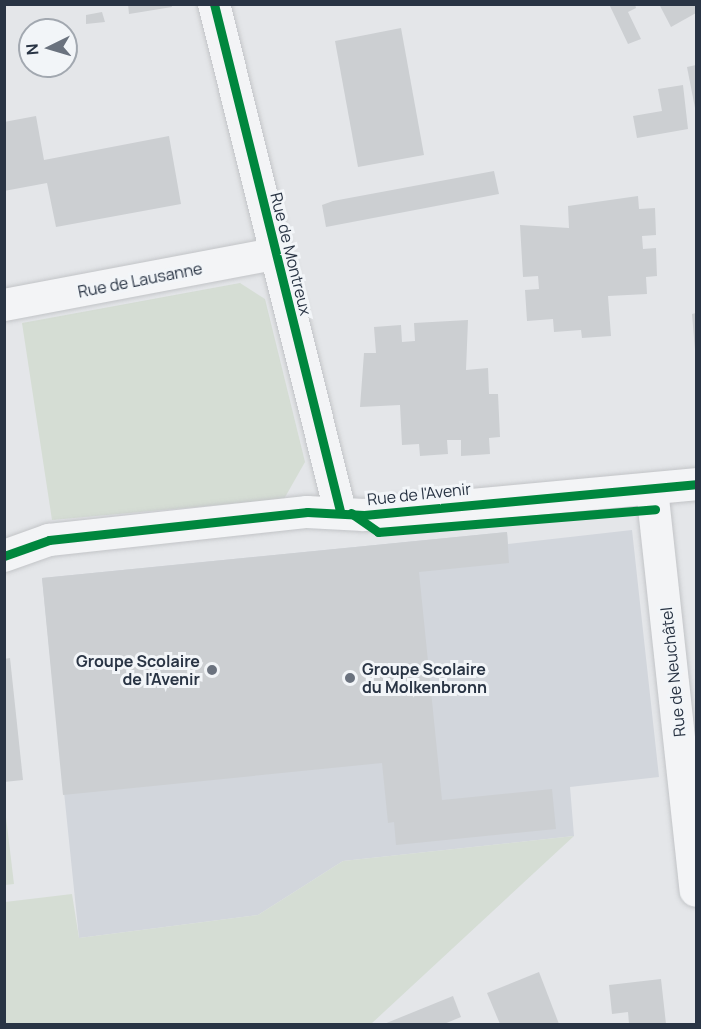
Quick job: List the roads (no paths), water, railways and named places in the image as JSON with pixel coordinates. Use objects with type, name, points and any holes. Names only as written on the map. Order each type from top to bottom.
[{"type":"street","name":"Rue de Montreux","points":[[214,4],[340,511]]},
{"type":"street","name":"Rue de Lausanne","points":[[4,305],[275,254]]},
{"type":"street","name":"Rue de l'Avenir","points":[[4,556],[49,540],[340,511],[364,515],[696,484]]},
{"type":"street","name":"Rue de Neuchâtel","points":[[652,489],[696,891]]},
{"type":"place","name":"Groupe Scolaire de l'Avenir","points":[[212,670]]},
{"type":"place","name":"Groupe Scolaire du Molkenbronn","points":[[350,678]]}]
